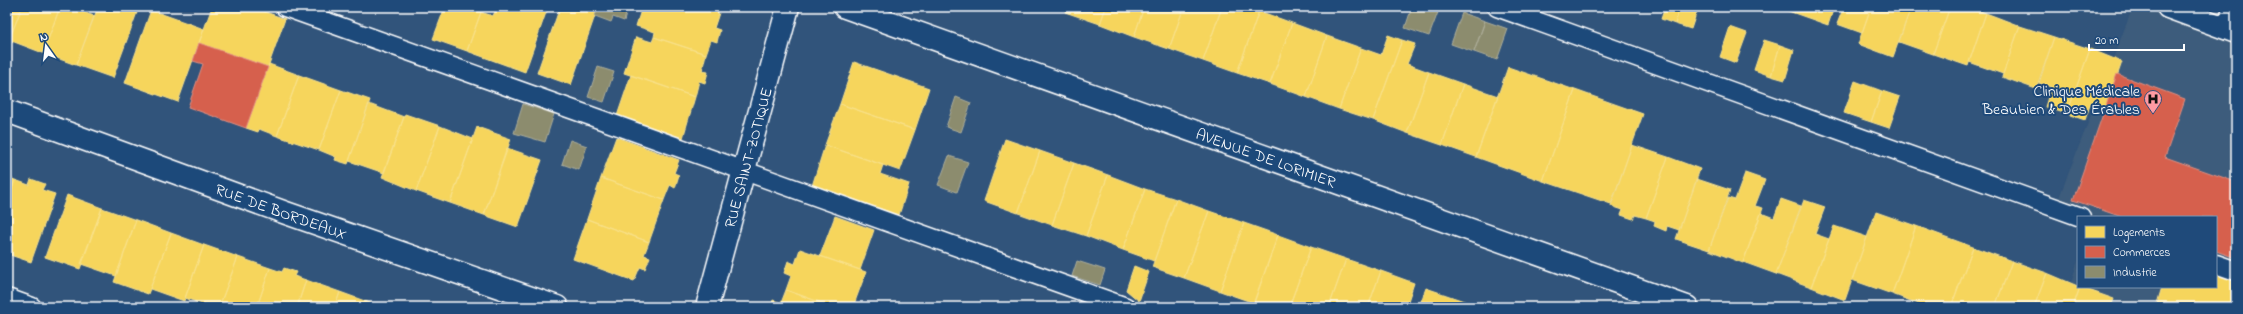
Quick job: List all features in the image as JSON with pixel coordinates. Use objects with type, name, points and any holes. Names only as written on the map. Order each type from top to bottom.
[{"type":"street","name":"RUE SAINT-ZOTIQUE","points":[[707,307],[788,7]]},
{"type":"street","name":"AVENUE DE LORIMIER","points":[[845,7],[1687,307]]},
{"type":"street","points":[[2168,7],[2231,30]]},
{"type":"street","name":"RUE DE BORDEAUX","points":[[7,111],[286,213],[557,307]]},
{"type":"lane","points":[[285,7],[1126,307]]},
{"type":"lane","points":[[1497,7],[2078,216]]},
{"type":"lane","points":[[2231,30],[2233,7]]},
{"type":"lane","points":[[2217,264],[2236,271]]},
{"type":"lane","points":[[7,298],[32,307]]},
{"type":"shaded area","points":[[2133,7],[2168,7],[2215,25],[2236,7],[2236,307],[2063,307],[2077,264],[2077,288],[2217,288],[2217,216],[2078,216],[2055,208]]},
{"type":"building: Logements","points":[[7,7],[22,7],[9,40],[7,39]]},
{"type":"building: Logements","points":[[22,7],[60,7],[43,53],[9,40]]},
{"type":"building: Logements","points":[[60,7],[70,7],[94,16],[76,65],[43,53]]},
{"type":"building: Logements","points":[[98,7],[139,7],[113,78],[76,65]]},
{"type":"building: Logements","points":[[212,7],[252,7],[285,19],[268,67],[199,43]]},
{"type":"building: Logements","points":[[445,7],[472,7],[481,12],[467,51],[433,39]]},
{"type":"building: Logements","points":[[497,7],[548,7],[525,72],[467,51],[481,12],[493,16]]},
{"type":"building: Logements","points":[[560,7],[598,7],[571,85],[537,73]]},
{"type":"building: Logements","points":[[642,7],[703,7],[719,13],[714,28],[720,30],[717,42],[711,40],[706,54],[654,37],[655,32],[636,26]]},
{"type":"building: Logements","points":[[1067,7],[1106,7],[1100,24],[1065,12]]},
{"type":"building: Logements","points":[[1106,7],[1144,7],[1134,37],[1100,24]]},
{"type":"building: Logements","points":[[1144,7],[1184,7],[1169,49],[1134,37]]},
{"type":"building: Logements","points":[[1184,7],[1222,7],[1203,61],[1169,49]]},
{"type":"building: Logements","points":[[1222,7],[1246,7],[1259,11],[1237,73],[1203,61]]},
{"type":"building: Logements","points":[[1665,7],[1680,7],[1675,24],[1661,19]]},
{"type":"building: Logements","points":[[1680,7],[1698,8],[1691,29],[1675,24]]},
{"type":"building: Logements","points":[[1777,7],[1796,7],[1794,13]]},
{"type":"building: Logements","points":[[1796,7],[1834,7],[1828,25],[1794,13]]},
{"type":"building: Logements","points":[[1836,7],[1871,7],[1862,33],[1837,24],[1843,9]]},
{"type":"building: Logements","points":[[1871,7],[1911,7],[1893,57],[1858,44]]},
{"type":"building: Logements","points":[[1911,7],[1950,7],[1933,54],[1899,42]]},
{"type":"building: Logements","points":[[1950,7],[1968,7],[1986,13],[1968,66],[1933,54]]},
{"type":"building: Logements","points":[[151,10],[204,29],[178,102],[125,83]]},
{"type":"building: Logements","points":[[1259,11],[1292,23],[1270,84],[1237,73]]},
{"type":"building: Logements","points":[[1986,13],[2020,26],[2003,74],[1969,62]]},
{"type":"building: Logements","points":[[1292,23],[1327,36],[1306,97],[1270,84]]},
{"type":"building: Logements","points":[[2020,26],[2054,37],[2036,89],[2002,77]]},
{"type":"building: Logements","points":[[1730,27],[1747,33],[1736,63],[1720,57]]},
{"type":"building: Logements","points":[[1388,35],[1402,40],[1373,120],[1339,109],[1361,48],[1381,55]]},
{"type":"building: Logements","points":[[1327,36],[1361,48],[1339,109],[1306,97]]},
{"type":"building: Logements","points":[[636,37],[652,42],[654,37],[706,54],[702,71],[708,72],[705,83],[699,81],[695,97],[624,73]]},
{"type":"building: Logements","points":[[2054,37],[2090,49],[2067,114],[2045,107],[2051,87],[2039,83]]},
{"type":"building: Logements","points":[[1402,40],[1415,44],[1407,64],[1429,72],[1407,133],[1373,120]]},
{"type":"building: Logements","points":[[1764,40],[1780,45],[1771,76],[1754,70]]},
{"type":"building: Logements","points":[[1780,45],[1794,50],[1785,80],[1771,76]]},
{"type":"building: Logements","points":[[2090,49],[2122,62],[2106,108],[2091,102],[2085,120],[2067,114]]},
{"type":"building: Logements","points":[[854,62],[929,88],[915,130],[840,104]]},
{"type":"building: Logements","points":[[269,64],[299,75],[277,136],[259,129],[258,132],[246,128]]},
{"type":"building: Logements","points":[[1508,67],[1575,90],[1543,181],[1476,157]]},
{"type":"building: Logements","points":[[1429,72],[1463,84],[1442,145],[1407,133]]},
{"type":"building: Logements","points":[[299,75],[341,90],[319,150],[277,136]]},
{"type":"building: Logements","points":[[631,75],[695,97],[683,138],[617,116]]},
{"type":"building: Logements","points":[[1855,81],[1882,91],[1871,122],[1844,113]]},
{"type":"building: Logements","points":[[1463,84],[1498,96],[1476,157],[1442,145]]},
{"type":"building: Logements","points":[[341,90],[370,100],[348,164],[335,160],[336,157],[319,150]]},
{"type":"building: Logements","points":[[1575,90],[1643,114],[1611,204],[1543,181]]},
{"type":"building: Logements","points":[[1882,91],[1900,97],[1889,128],[1871,122]]},
{"type":"building: Logements","points":[[369,104],[404,117],[384,173],[349,161]]},
{"type":"building: Logements","points":[[840,104],[915,130],[900,171],[825,145]]},
{"type":"building: Logements","points":[[405,114],[440,126],[416,191],[382,177]]},
{"type":"building: Logements","points":[[440,126],[473,139],[450,203],[416,191]]},
{"type":"building: Logements","points":[[477,127],[511,139],[484,215],[450,203]]},
{"type":"building: Logements","points":[[616,137],[679,160],[674,173],[679,175],[675,188],[670,185],[664,200],[601,178]]},
{"type":"building: Logements","points":[[1005,139],[1040,151],[1018,213],[984,201]]},
{"type":"building: Logements","points":[[825,145],[883,165],[880,174],[909,184],[899,215],[812,186]]},
{"type":"building: Logements","points":[[1632,145],[1668,157],[1646,218],[1635,215],[1633,219],[1621,215],[1623,210],[1611,206]]},
{"type":"building: Logements","points":[[507,148],[542,160],[518,227],[484,215]]},
{"type":"building: Logements","points":[[1040,151],[1074,163],[1052,225],[1018,213]]},
{"type":"building: Logements","points":[[1668,157],[1700,169],[1679,230],[1667,226],[1666,231],[1654,226],[1655,221],[1646,218]]},
{"type":"building: Logements","points":[[1074,163],[1108,175],[1086,236],[1052,225]]},
{"type":"building: Logements","points":[[1745,173],[1765,180],[1755,206],[1763,208],[1743,263],[1709,250],[1728,198],[1735,200]]},
{"type":"building: Logements","points":[[1108,175],[1145,189],[1123,250],[1086,236]]},
{"type":"building: Logements","points":[[7,177],[15,180],[7,204]]},
{"type":"building: Logements","points":[[601,178],[664,200],[649,242],[587,219]]},
{"type":"building: Logements","points":[[31,179],[45,184],[42,190],[55,194],[31,262],[7,254],[7,204],[15,180],[29,185]]},
{"type":"building: Logements","points":[[1697,179],[1730,190],[1709,250],[1676,239]]},
{"type":"building: Logements","points":[[1145,189],[1176,199],[1154,261],[1123,250]]},
{"type":"building: Logements","points":[[67,195],[102,208],[80,269],[45,257]]},
{"type":"building: Logements","points":[[1176,199],[1209,211],[1184,278],[1152,267]]},
{"type":"building: Logements","points":[[1781,199],[1801,206],[1776,274],[1743,262],[1761,213],[1774,218]]},
{"type":"building: Logements","points":[[1804,200],[1825,207],[1815,234],[1829,239],[1811,287],[1776,274]]},
{"type":"building: Logements","points":[[102,208],[136,220],[116,276],[81,264]]},
{"type":"building: Logements","points":[[1209,211],[1244,223],[1220,291],[1184,278]]},
{"type":"building: Logements","points":[[1876,212],[1916,226],[1892,294],[1852,280]]},
{"type":"building: Logements","points":[[835,216],[874,230],[860,270],[820,256]]},
{"type":"building: Logements","points":[[587,219],[649,242],[644,255],[650,257],[645,269],[640,267],[634,281],[573,259]]},
{"type":"building: Logements","points":[[136,220],[171,233],[148,294],[114,282]]},
{"type":"building: Logements","points":[[1244,223],[1278,235],[1254,303],[1220,291]]},
{"type":"building: Logements","points":[[1834,226],[1867,237],[1845,300],[1811,287]]},
{"type":"building: Logements","points":[[1916,226],[1973,247],[1951,307],[1927,307],[1892,294]]},
{"type":"building: Logements","points":[[171,233],[204,245],[184,301],[150,289]]},
{"type":"building: Logements","points":[[1278,235],[1311,247],[1289,307],[1252,307]]},
{"type":"building: Logements","points":[[204,245],[238,257],[219,307],[211,307],[185,298]]},
{"type":"building: Logements","points":[[1311,247],[1346,259],[1329,307],[1289,307]]},
{"type":"building: Logements","points":[[1973,247],[2012,261],[1995,307],[1951,307]]},
{"type":"building: Logements","points":[[800,249],[866,272],[853,307],[833,307],[786,290],[791,276],[784,273],[788,261],[795,264]]},
{"type":"building: Logements","points":[[238,257],[270,268],[257,307],[219,307]]},
{"type":"building: Logements","points":[[1346,259],[1381,271],[1368,307],[1329,307]]},
{"type":"building: Logements","points":[[2012,261],[2047,273],[2034,307],[1995,307]]},
{"type":"building: Logements","points":[[1134,266],[1149,272],[1139,301],[1126,290]]},
{"type":"building: Logements","points":[[270,268],[282,272],[284,268],[296,272],[294,276],[306,280],[297,307],[257,307]]},
{"type":"building: Logements","points":[[1381,271],[1414,283],[1406,307],[1368,307]]},
{"type":"building: Logements","points":[[2047,273],[2080,288],[2073,307],[2034,307]]},
{"type":"building: Logements","points":[[2217,273],[2236,279],[2236,291],[2231,307],[2156,307],[2162,288],[2217,288]]},
{"type":"building: Logements","points":[[306,280],[340,292],[335,307],[297,307]]},
{"type":"building: Logements","points":[[1426,288],[1470,303],[1469,307],[1419,307]]},
{"type":"building: Logements","points":[[2080,288],[2114,299],[2111,307],[2073,307]]},
{"type":"building: Logements","points":[[786,290],[833,307],[771,307],[773,300],[781,303]]},
{"type":"building: Logements","points":[[340,292],[373,304],[372,307],[335,307]]},
{"type":"building: Commerces","points":[[199,43],[268,67],[246,128],[188,107],[203,64],[193,61]]},
{"type":"building: Commerces","points":[[2117,74],[2185,99],[2165,157],[2236,182],[2236,258],[2217,251],[2217,216],[2119,216],[2073,200]]},
{"type":"building: Industrie","points":[[598,7],[628,7],[624,21],[613,17],[611,22],[595,16]]},
{"type":"building: Industrie","points":[[1412,7],[1440,7],[1429,36],[1405,28]]},
{"type":"building: Industrie","points":[[1462,13],[1485,21],[1474,52],[1451,44]]},
{"type":"building: Industrie","points":[[1485,21],[1508,29],[1497,60],[1474,52]]},
{"type":"building: Industrie","points":[[598,67],[614,72],[604,102],[588,97]]},
{"type":"building: Industrie","points":[[956,97],[971,103],[961,132],[946,127]]},
{"type":"building: Industrie","points":[[523,104],[554,114],[545,142],[514,133]]},
{"type":"building: Industrie","points":[[570,140],[587,146],[579,170],[562,164]]},
{"type":"building: Industrie","points":[[949,156],[968,162],[957,192],[938,185]]},
{"type":"building: Industrie","points":[[1077,261],[1105,270],[1100,285],[1072,276]]},
{"type":"place","name":"Clinique Médicale Beaubien & Des Érables","points":[[2153,114]]}]
